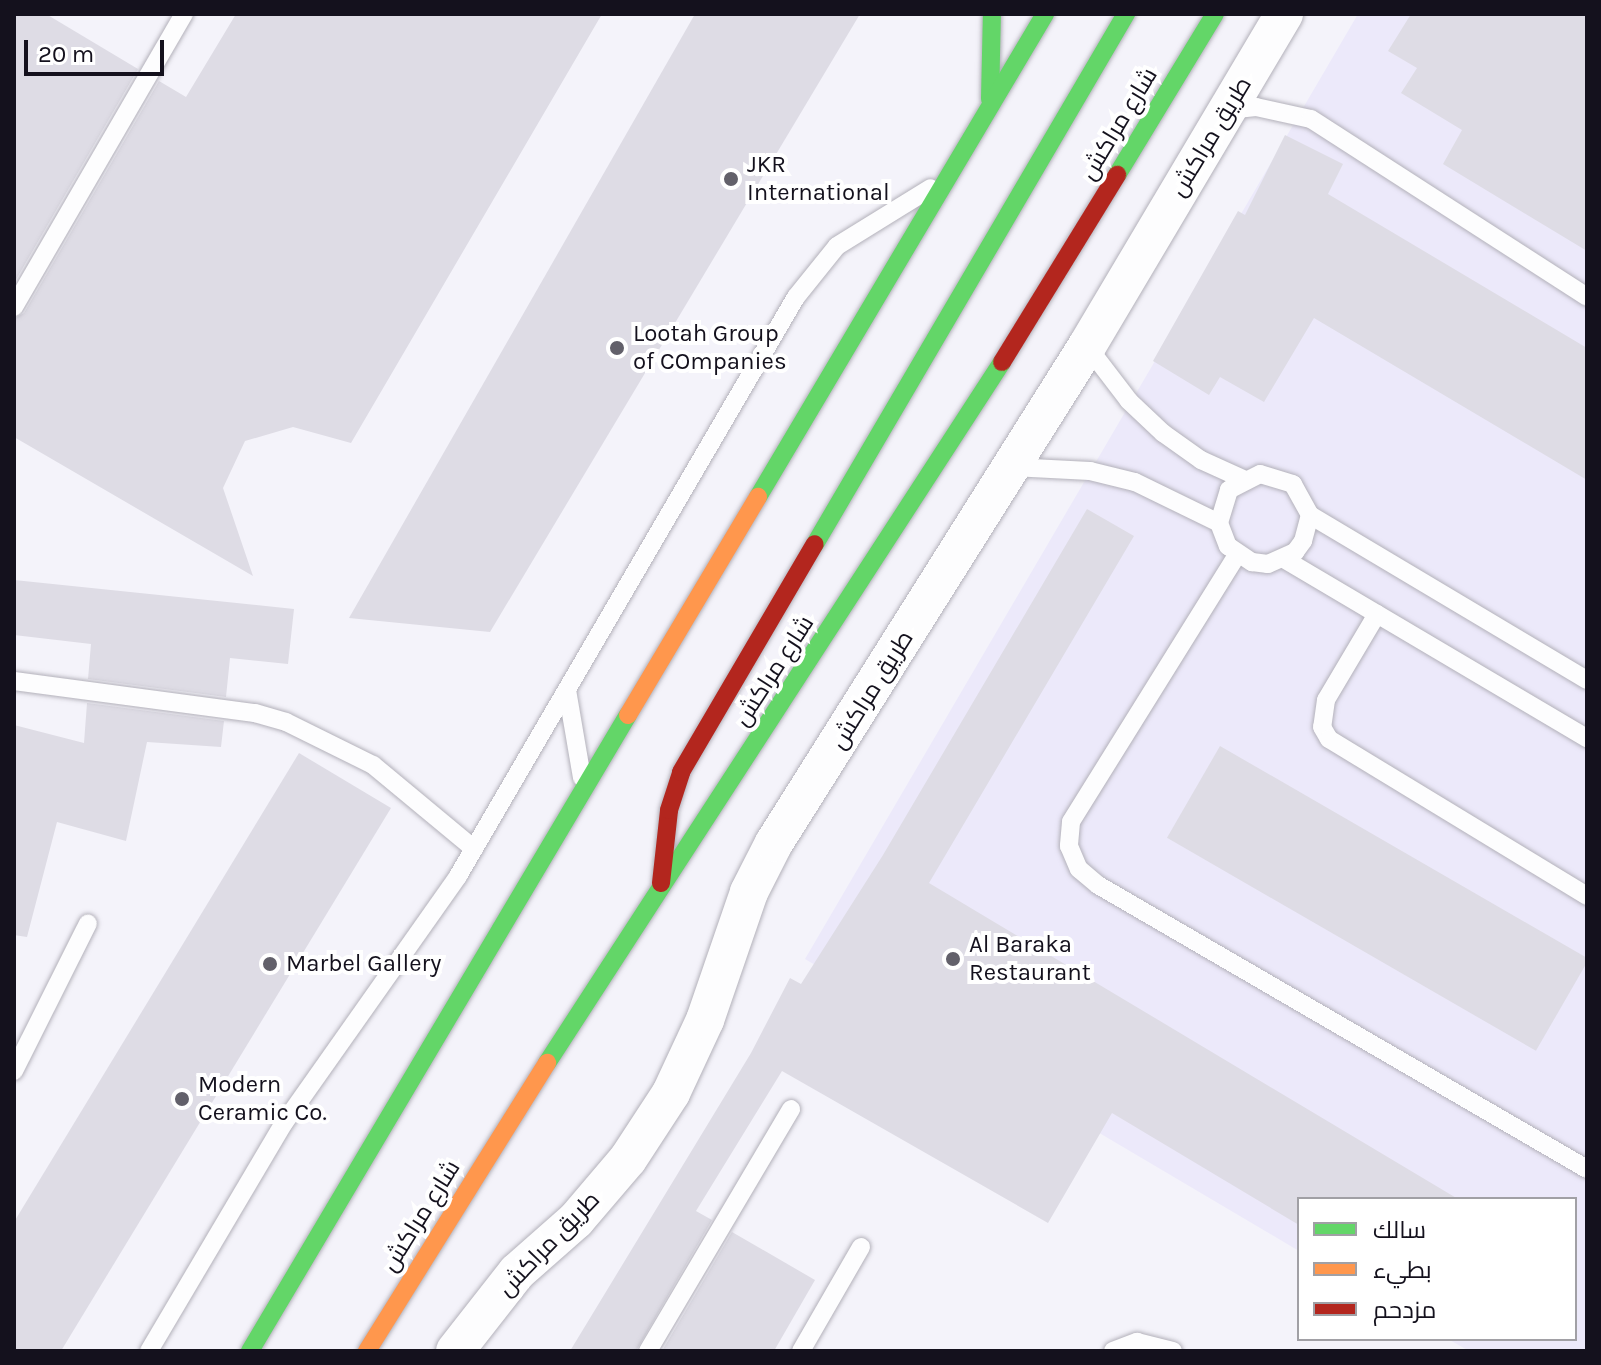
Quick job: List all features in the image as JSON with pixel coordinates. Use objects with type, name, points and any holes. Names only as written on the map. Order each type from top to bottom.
[{"type":"main road","points":[[989,107],[992,14]]},
{"type":"main road","points":[[250,1351],[585,793],[1045,14]]},
{"type":"main road","points":[[660,889],[666,823],[681,772],[1126,14]]},
{"type":"main road","name":"شارع مراكش","points":[[367,1351],[460,1196],[961,429],[1215,14]]},
{"type":"street","name":"طريق مراكش","points":[[455,1351],[517,1272],[576,1220],[628,1159],[671,1093],[705,1020],[749,892],[774,843],[1087,346],[1284,14]]},
{"type":"lane","points":[[14,307],[184,14]]},
{"type":"lane","points":[[1227,110],[1284,111],[1311,119],[1587,297]]},
{"type":"lane","points":[[149,1351],[284,1123],[428,926],[815,270],[863,226],[947,178]]},
{"type":"lane","points":[[1087,346],[1129,401],[1163,433],[1201,460],[1243,479]]},
{"type":"lane","points":[[1012,467],[1090,471],[1135,482],[1219,523],[1237,555],[1268,564],[1284,559],[1303,541],[1310,515]]},
{"type":"lane","points":[[1219,523],[1229,490],[1243,479],[1260,474],[1293,484],[1310,515],[1587,680]]},
{"type":"lane","points":[[1237,555],[1071,822],[1069,846],[1079,869],[1098,885],[1587,1169]]},
{"type":"lane","points":[[1284,559],[1587,738]]},
{"type":"lane","points":[[1377,614],[1326,700],[1322,727],[1329,739],[1587,896]]},
{"type":"lane","points":[[14,681],[255,713],[286,722],[373,765],[474,849]]},
{"type":"lane","points":[[567,690],[585,793]]},
{"type":"lane","points":[[14,1071],[88,923]]},
{"type":"lane","points":[[648,1351],[791,1109]]},
{"type":"lane","points":[[801,1351],[861,1247]]},
{"type":"lane","points":[[1113,1351],[1137,1342],[1173,1351]]},
{"type":"shaded area","points":[[1358,14],[1587,14],[1587,1351],[1469,1351],[1452,1341],[1577,1341],[1577,1197],[1297,1197],[1297,1250],[805,959]]},
{"type":"building","points":[[14,14],[46,14],[138,69],[14,283]]},
{"type":"building","points":[[236,14],[602,14],[351,443],[293,427],[245,441],[223,488],[253,576],[14,437],[14,319],[24,313],[159,81],[186,97]]},
{"type":"building","points":[[695,14],[860,14],[490,632],[349,618]]},
{"type":"building","points":[[1411,14],[1587,14],[1587,251],[1443,164],[1462,130],[1401,93],[1417,68],[1388,51]]},
{"type":"building","points":[[1285,135],[1343,164],[1328,194],[1587,348],[1587,480],[1314,318],[1264,402],[1220,377],[1209,395],[1153,361],[1238,211],[1245,215]]},
{"type":"building","points":[[1087,509],[1134,536],[929,883],[1455,1197],[1297,1197],[1297,1224],[1112,1113],[1048,1223],[782,1071],[696,1211],[712,1220],[636,1351],[570,1351],[751,1053],[790,978],[801,984],[883,855]]},
{"type":"building","points":[[14,580],[294,609],[288,664],[230,658],[226,697],[88,679],[91,644],[14,635]]},
{"type":"building","points":[[87,703],[224,721],[221,747],[147,742],[126,841],[57,822],[27,937],[14,935],[14,725],[84,743]]},
{"type":"building","points":[[1220,746],[1587,958],[1536,1051],[1167,838]]},
{"type":"building","points":[[299,753],[391,808],[61,1351],[14,1351],[14,1222]]},
{"type":"building","points":[[732,1232],[815,1280],[774,1351],[662,1351]]},
{"type":"traffic: fast","points":[[990,99],[992,14]]},
{"type":"traffic: fast","points":[[758,497],[1045,14]]},
{"type":"traffic: fast","points":[[815,544],[1126,14]]},
{"type":"traffic: fast","points":[[1117,175],[1215,14]]},
{"type":"traffic: fast","points":[[547,1063],[1002,362]]},
{"type":"traffic: fast","points":[[250,1351],[628,715]]},
{"type":"traffic: slow","points":[[628,715],[758,497]]},
{"type":"traffic: slow","points":[[367,1351],[547,1063]]},
{"type":"traffic: jam","points":[[1002,362],[1117,175]]},
{"type":"traffic: jam","points":[[661,883],[669,810],[681,772],[815,544]]},
{"type":"place","name":"JKR International","points":[[731,179]]},
{"type":"place","name":"Lootah Group of COmpanies","points":[[617,348]]},
{"type":"place","name":"Al Baraka Restaurant","points":[[953,959]]},
{"type":"place","name":"Marbel Gallery","points":[[270,964]]},
{"type":"place","name":"Modern Ceramic Co.","points":[[182,1099]]}]
